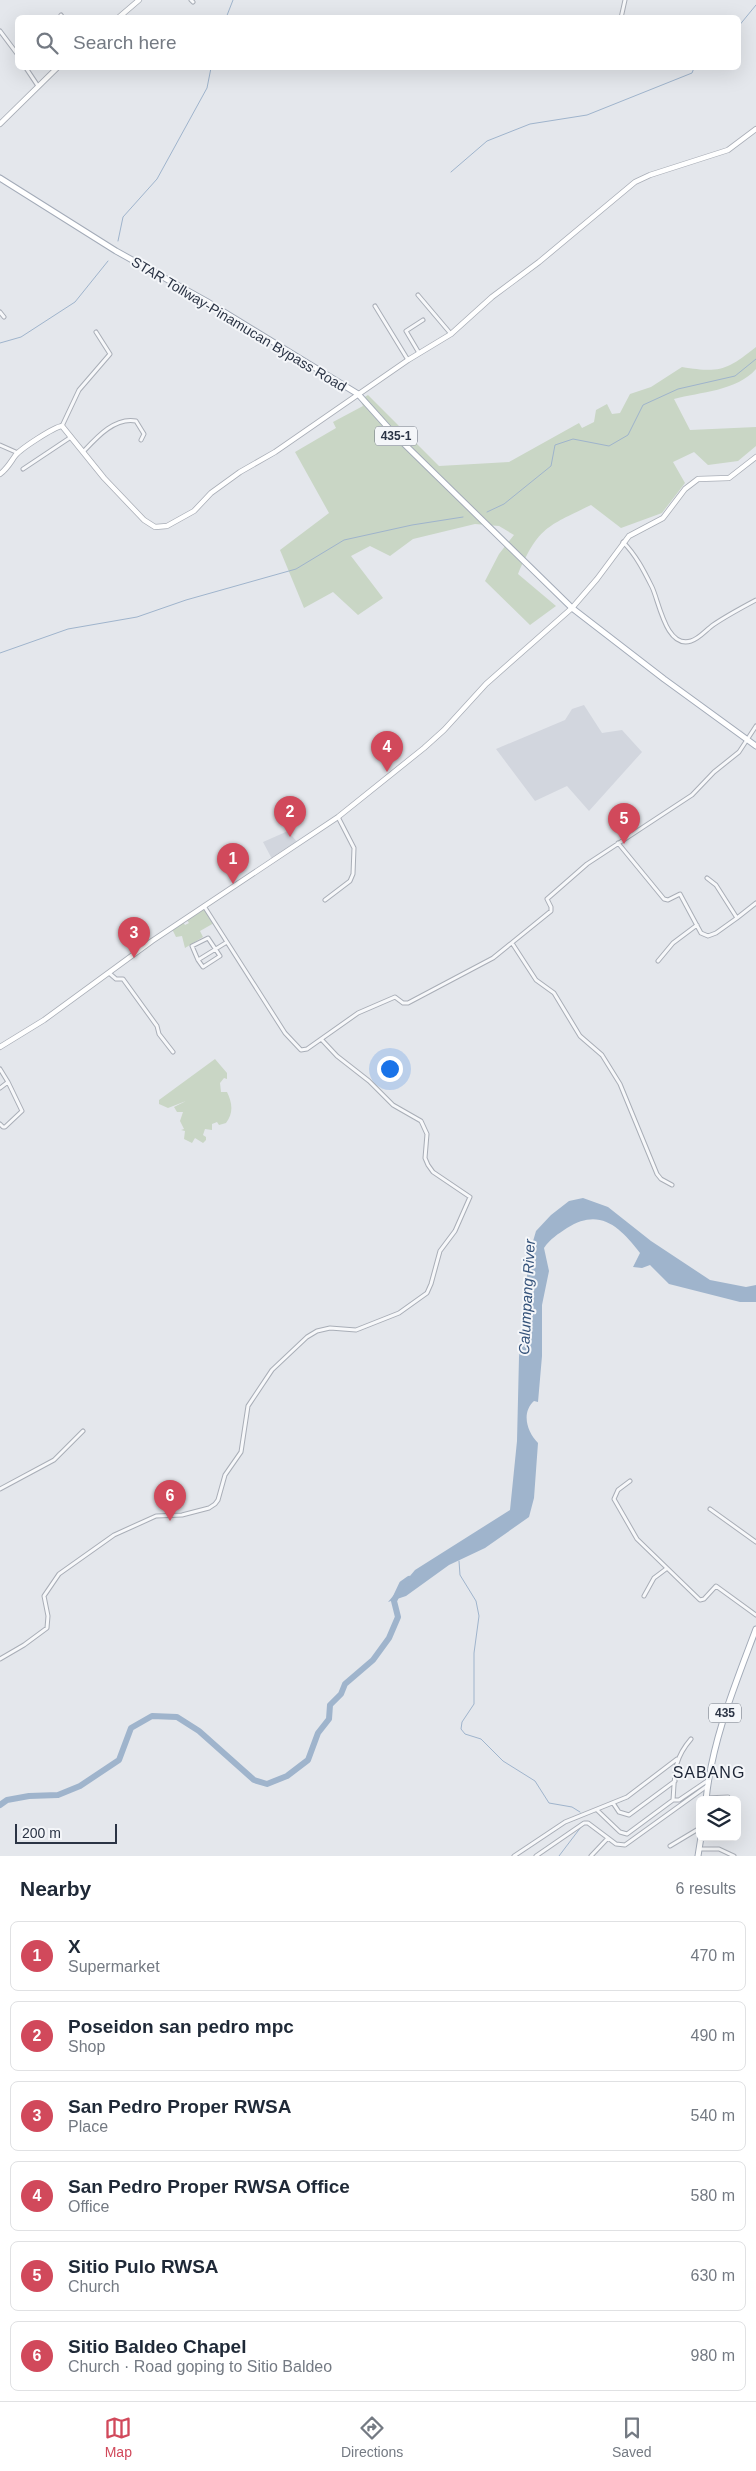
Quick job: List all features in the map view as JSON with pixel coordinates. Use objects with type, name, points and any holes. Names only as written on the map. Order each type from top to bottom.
[{"type":"main road","name":"STAR Tollway-Pinamucan Bypass Road","points":[[0,178],[116,251],[206,301],[358,394],[392,433],[572,608],[756,746]]},
{"type":"main road","name":"435","points":[[706,1796],[717,1736],[756,1629]]},
{"type":"main road","points":[[698,1856],[700,1841]]},
{"type":"street","points":[[122,15],[139,0]]},
{"type":"street","points":[[622,15],[625,0]]},
{"type":"street","points":[[0,31],[15,51]]},
{"type":"street","points":[[27,70],[38,86]]},
{"type":"street","points":[[0,124],[52,70]]},
{"type":"street","points":[[62,426],[104,478],[144,520],[152,526],[162,527],[194,511],[214,490],[275,452],[408,360],[451,334],[492,297],[539,262],[635,182],[650,174],[728,150],[756,129]]},
{"type":"street","points":[[418,295],[451,334]]},
{"type":"street","points":[[375,306],[408,360]]},
{"type":"street","points":[[0,312],[4,317]]},
{"type":"street","points":[[419,353],[406,331],[423,320]]},
{"type":"street","points":[[0,474],[18,453],[62,426],[79,390],[109,356],[109,351],[96,332]]},
{"type":"street","points":[[84,451],[105,431],[128,420],[136,420],[144,434],[142,440]]},
{"type":"street","points":[[23,469],[72,436]]},
{"type":"street","points":[[0,445],[18,453]]},
{"type":"street","points":[[0,1047],[44,1020],[204,906],[338,817],[424,748],[444,730],[486,684],[572,608],[632,533],[663,518],[691,483],[702,477],[728,478],[756,457]]},
{"type":"street","points":[[623,542],[633,553],[648,580],[658,607],[671,632],[682,641],[690,642],[696,639],[714,624],[756,600]]},
{"type":"street","points":[[204,906],[296,1047],[301,1050],[307,1049],[364,1009],[395,997],[403,1003],[408,1003],[479,967],[551,911],[548,898],[587,864],[692,795],[714,772],[735,756],[756,726]]},
{"type":"street","points":[[325,900],[350,881],[353,874],[354,848],[338,817]]},
{"type":"street","points":[[618,843],[664,899],[668,900],[680,894],[701,933],[708,936],[716,934],[756,904]]},
{"type":"street","points":[[707,878],[716,885],[737,918]]},
{"type":"street","points":[[658,962],[672,943],[698,925]]},
{"type":"street","points":[[206,938],[220,958],[203,967],[198,960],[192,946],[206,938]]},
{"type":"street","points":[[198,960],[227,942]]},
{"type":"street","points":[[512,943],[536,980],[554,993],[563,1004],[580,1036],[602,1055],[620,1084],[657,1174],[660,1179],[672,1185]]},
{"type":"street","points":[[109,973],[116,979],[123,980],[157,1026],[159,1034],[173,1052]]},
{"type":"street","points":[[0,1659],[24,1646],[47,1628],[48,1616],[44,1596],[50,1584],[65,1569],[106,1539],[156,1516],[175,1516],[209,1508],[218,1500],[225,1475],[241,1452],[248,1406],[252,1397],[272,1370],[307,1337],[317,1331],[330,1328],[356,1330],[399,1313],[427,1293],[440,1251],[455,1231],[469,1201],[468,1194],[433,1172],[428,1166],[425,1158],[427,1134],[421,1121],[393,1105],[369,1081],[337,1056],[322,1040]]},
{"type":"street","points":[[0,1069],[22,1111],[5,1126],[0,1124]]},
{"type":"street","points":[[0,1088],[8,1082]]},
{"type":"street","points":[[0,1489],[54,1460],[83,1431]]},
{"type":"street","points":[[630,1480],[614,1496],[633,1534],[666,1569],[700,1600],[704,1599],[716,1586],[756,1615]]},
{"type":"street","points":[[710,1509],[756,1542]]},
{"type":"street","points":[[644,1596],[654,1578],[666,1569]]},
{"type":"street","points":[[673,1800],[677,1759],[680,1752],[691,1739]]},
{"type":"street","points":[[514,1856],[565,1822],[627,1797],[677,1759]]},
{"type":"street","points":[[613,1803],[619,1812],[629,1815],[662,1788],[675,1781]]},
{"type":"street","points":[[597,1810],[624,1834],[631,1832],[673,1800],[678,1800],[707,1784]]},
{"type":"street","points":[[536,1856],[584,1823],[588,1823],[622,1846],[629,1844],[707,1784]]},
{"type":"street","points":[[678,1800],[680,1804]]},
{"type":"street","points":[[670,1846],[696,1830]]},
{"type":"street","points":[[591,1856],[608,1838]]},
{"type":"street","points":[[699,1849],[718,1849],[734,1856]]},
{"type":"shaded area","points":[[584,705],[602,733],[622,730],[642,752],[589,811],[567,786],[535,801],[496,749],[565,720],[572,709]]},
{"type":"shaded area","points":[[288,831],[297,842],[272,859],[263,842]]},
{"type":"green space","points":[[756,347],[756,369],[739,382],[718,390],[674,399],[690,430],[756,427],[756,446],[738,461],[708,465],[694,452],[673,462],[685,483],[662,513],[621,528],[591,505],[564,518],[546,530],[532,546],[518,574],[556,606],[530,625],[485,581],[499,554],[514,535],[499,526],[475,524],[413,539],[390,556],[370,546],[351,556],[383,598],[358,615],[333,592],[304,608],[280,550],[329,513],[295,452],[336,428],[333,422],[363,406],[360,400],[368,395],[439,466],[509,462],[579,423],[582,428],[594,422],[596,410],[607,404],[612,414],[620,413],[630,394],[651,387],[682,367],[705,370],[722,368],[737,361]]},
{"type":"green space","points":[[204,908],[214,923],[200,931],[203,937],[185,948],[182,936],[176,937],[172,929],[183,922],[185,925],[189,923],[186,919]]},
{"type":"green space","points":[[215,1059],[227,1073],[227,1079],[224,1078],[220,1083],[221,1092],[227,1092],[230,1100],[229,1119],[226,1123],[219,1125],[217,1122],[212,1124],[212,1130],[205,1129],[203,1135],[206,1137],[206,1140],[203,1143],[195,1138],[192,1143],[184,1139],[185,1131],[181,1130],[184,1129],[180,1121],[183,1112],[177,1112],[174,1107],[186,1101],[168,1108],[159,1104],[159,1100]]},
{"type":"water","points":[[583,1198],[608,1207],[651,1241],[710,1280],[746,1287],[756,1285],[756,1302],[740,1302],[669,1284],[650,1265],[642,1268],[633,1267],[640,1253],[617,1228],[599,1220],[590,1219],[579,1222],[554,1237],[544,1248],[549,1271],[542,1305],[542,1356],[538,1402],[534,1401],[530,1406],[527,1417],[528,1428],[538,1443],[534,1498],[529,1517],[485,1548],[449,1565],[406,1596],[388,1602],[415,1570],[510,1510],[517,1441],[519,1357],[529,1255],[536,1231],[551,1215],[569,1201]]},
{"type":"waterway","points":[[227,15],[233,0]]},
{"type":"waterway","points":[[741,23],[756,5]]},
{"type":"waterway","points":[[118,241],[123,217],[157,179],[207,88],[211,70]]},
{"type":"waterway","points":[[451,172],[487,141],[530,124],[587,115],[692,73],[693,70]]},
{"type":"waterway","points":[[0,343],[21,337],[75,302],[108,261]]},
{"type":"waterway","points":[[487,512],[504,504],[551,466],[555,445],[573,439],[609,446],[628,435],[643,405],[678,389],[735,376],[756,359]]},
{"type":"waterway","points":[[0,653],[68,629],[137,617],[186,600],[296,569],[344,540],[412,525],[463,517]]},
{"type":"waterway","points":[[459,1561],[460,1575],[476,1601],[479,1616],[474,1653],[474,1704],[462,1722],[461,1729],[465,1734],[481,1739],[503,1761],[535,1781],[549,1803],[572,1807],[580,1812]]},
{"type":"waterway","name":"Calumpang River","points":[[0,1805],[7,1800],[29,1796],[58,1795],[80,1786],[119,1760],[131,1728],[152,1716],[177,1717],[199,1731],[254,1780],[267,1784],[287,1776],[308,1760],[318,1733],[329,1719],[330,1705],[341,1694],[345,1684],[373,1660],[389,1638],[398,1617],[394,1601],[402,1584],[409,1579]]},
{"type":"waterway","points":[[559,1856],[581,1827]]},
{"type":"place","name":"San Pedro Proper RWSA Office","points":[[387,772]]},
{"type":"place","name":"Poseidon san pedro mpc","points":[[290,837]]},
{"type":"place","name":"Sitio Pulo RWSA","points":[[624,844]]},
{"type":"place","name":"X","points":[[233,884]]},
{"type":"place","name":"San Pedro Proper RWSA","points":[[134,958]]},
{"type":"place","name":"Sitio Baldeo Chapel","points":[[170,1521]]},
{"type":"district","name":"SABANG","points":[[709,1772]]}]
